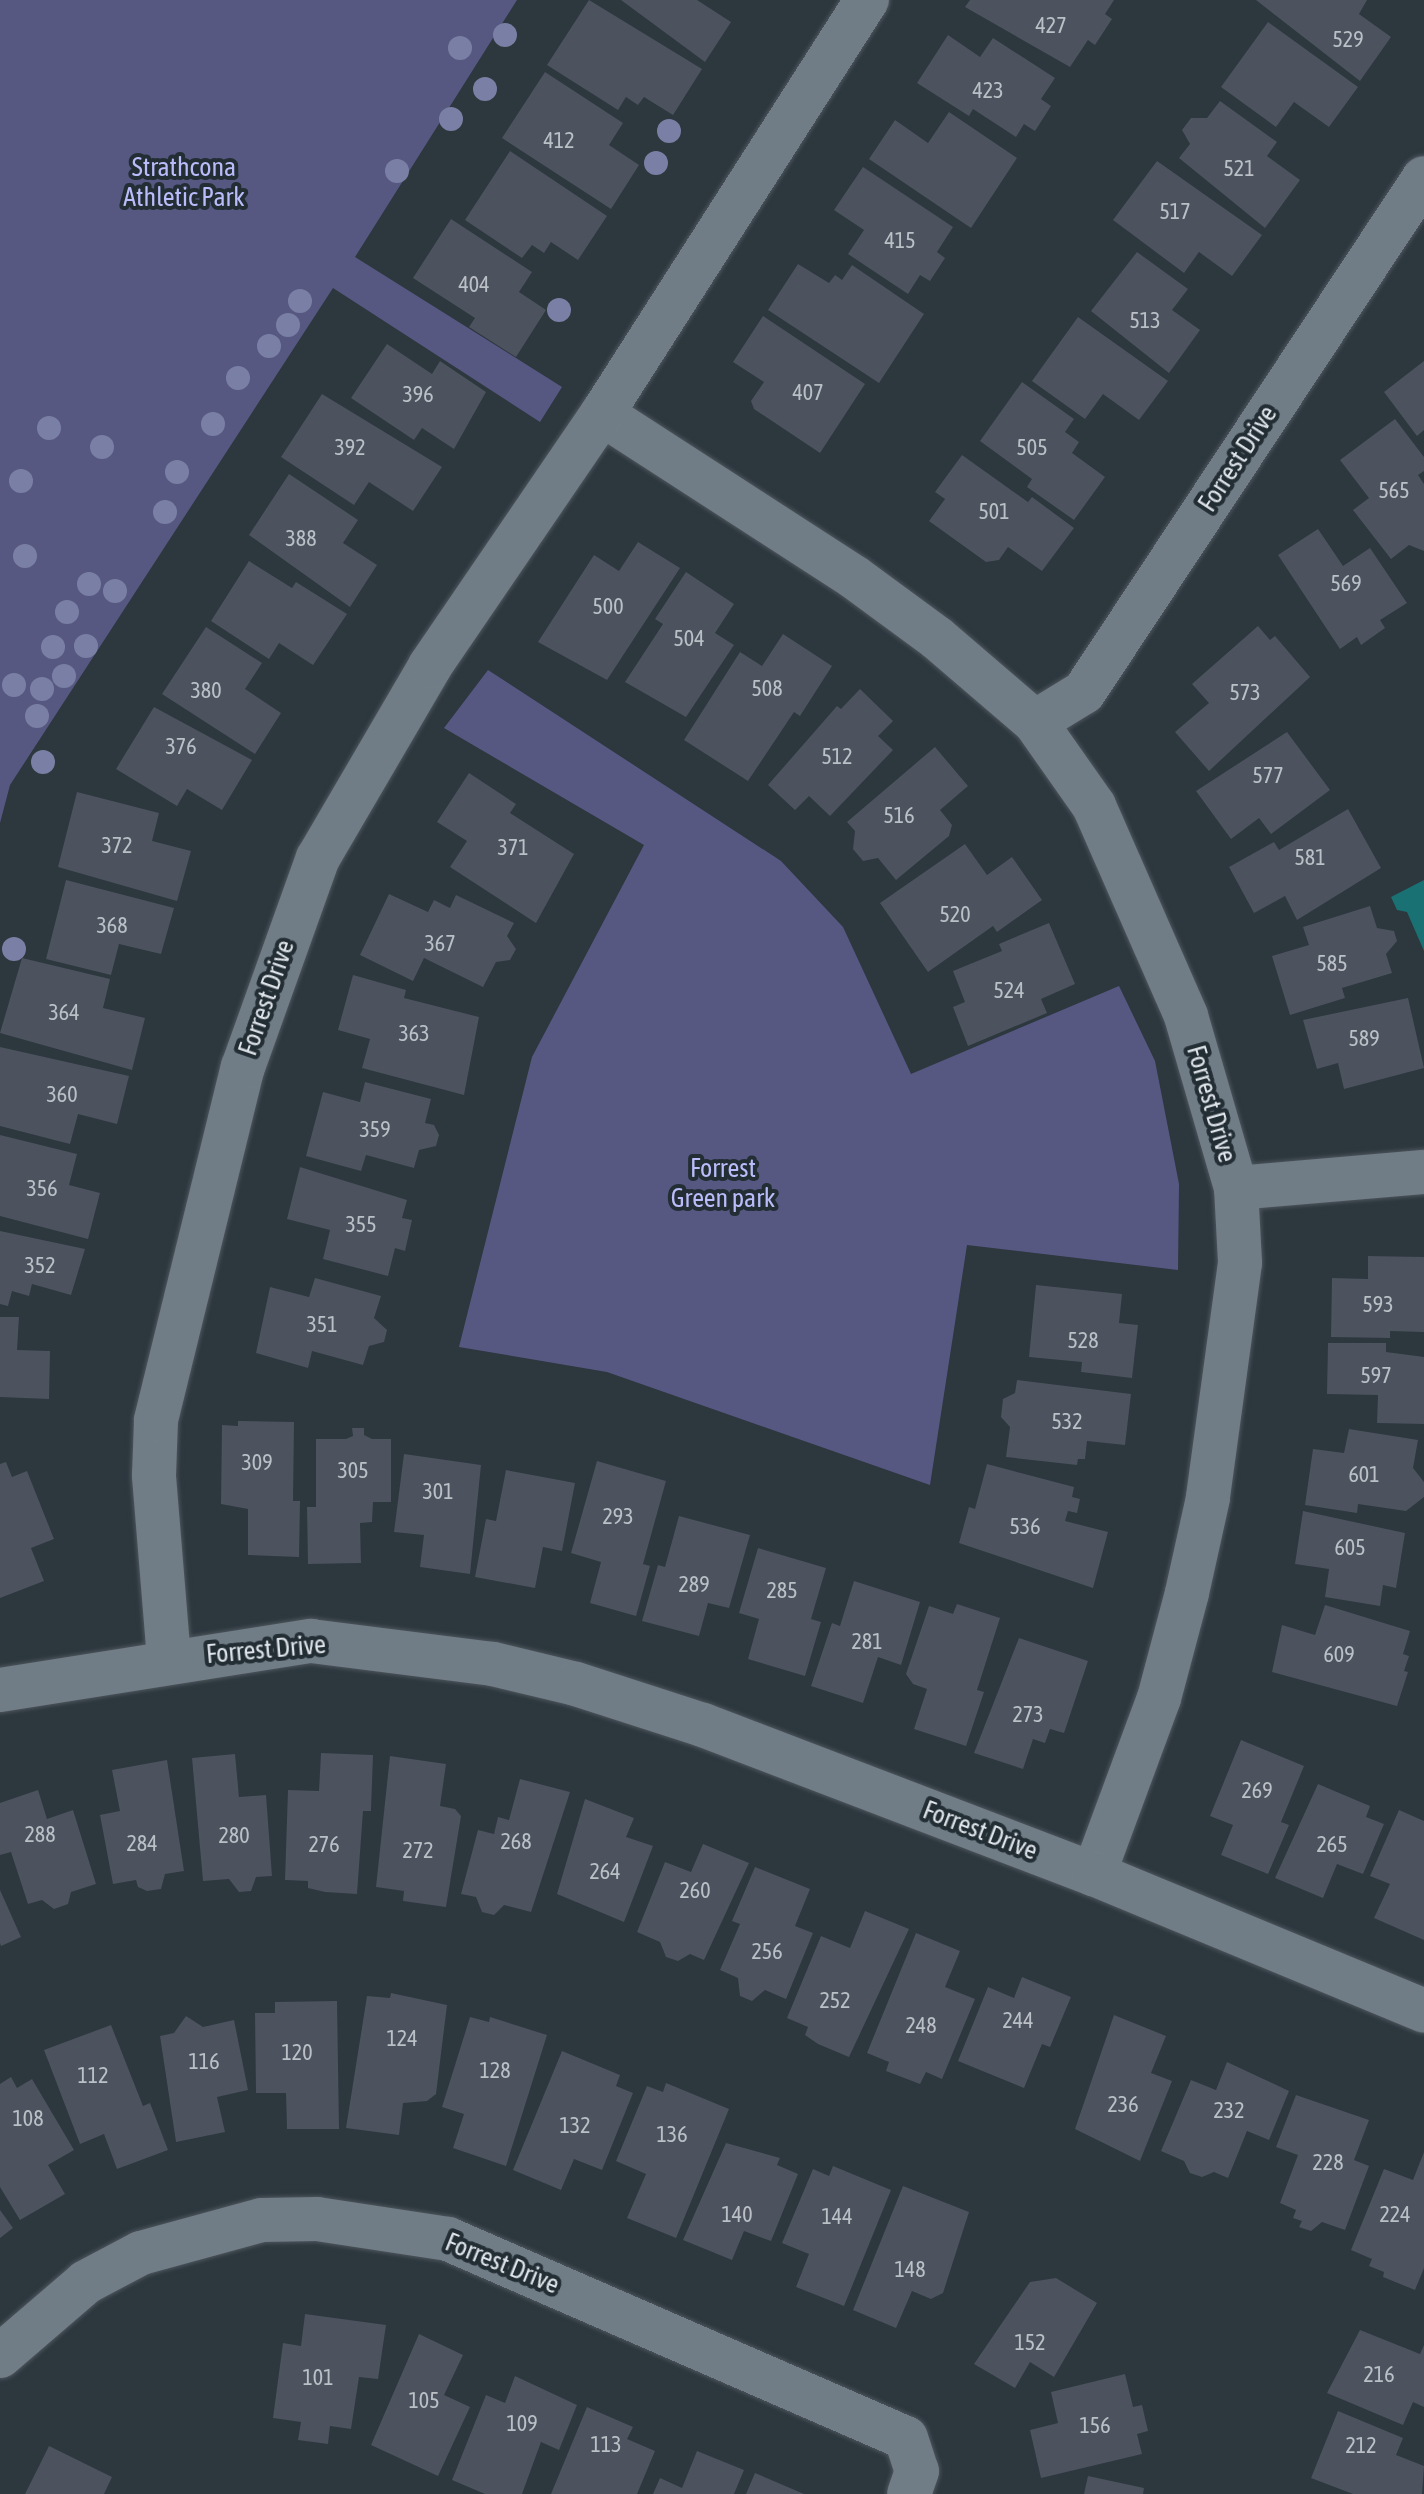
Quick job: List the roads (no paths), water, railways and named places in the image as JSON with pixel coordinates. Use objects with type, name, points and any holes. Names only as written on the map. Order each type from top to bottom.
[{"type":"street","name":"Forrest Drive","points":[[169,1659],[154,1475],[156,1420],[243,1067],[318,858],[430,666],[602,414],[867,0]]},
{"type":"street","name":"Forrest Drive","points":[[1035,722],[1084,692],[1424,178]]},
{"type":"street","name":"Forrest Drive","points":[[602,414],[854,577],[937,638],[1035,722],[1094,806],[1186,1016],[1236,1188],[1240,1263],[1205,1512],[1159,1698],[1094,1874]]},
{"type":"street","name":"Forrest Drive","points":[[1236,1188],[1424,1172]]},
{"type":"street","name":"Forrest Drive","points":[[0,1690],[169,1659],[311,1641],[521,1671],[703,1725],[1094,1874],[1424,2011]]},
{"type":"street","name":"Forrest Drive","points":[[0,2356],[86,2282],[141,2253],[262,2220],[317,2219],[361,2225],[448,2239],[906,2438],[917,2471],[909,2494]]},
{"type":"park label","name":"Strathcona Athletic Park","points":[[184,183]]},
{"type":"park label","name":"Forrest Green park","points":[[723,1184]]}]
